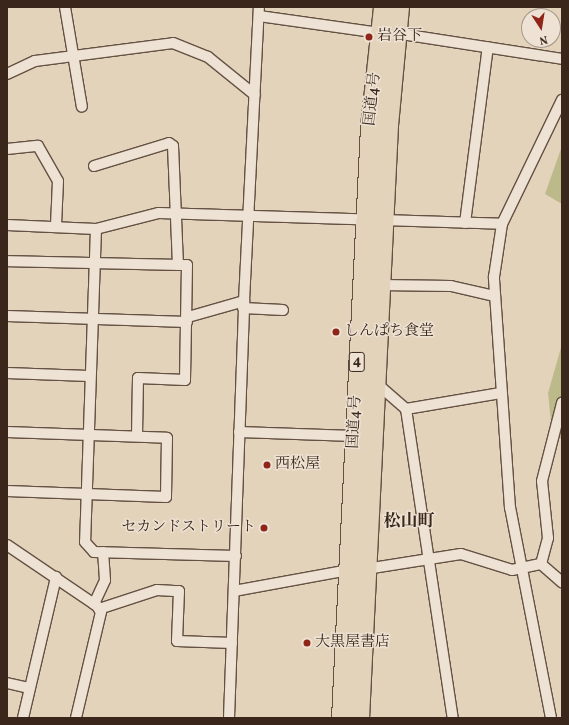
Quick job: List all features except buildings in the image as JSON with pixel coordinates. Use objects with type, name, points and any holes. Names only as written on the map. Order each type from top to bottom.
[{"type":"highway","name":"国道4号","points":[[341,718],[375,382],[383,219],[388,33],[383,7]]},
{"type":"highway","name":"国道4号","points":[[359,718],[354,436],[365,218],[388,33],[399,7]]},
{"type":"street","points":[[65,7],[82,107]]},
{"type":"street","points":[[229,718],[236,556],[243,304],[259,12],[562,59]]},
{"type":"street","points":[[7,74],[35,61],[173,43],[208,57],[255,95]]},
{"type":"street","points":[[465,223],[488,47]]},
{"type":"street","points":[[551,718],[510,508],[494,296],[496,248],[502,224],[562,100]]},
{"type":"street","points":[[94,166],[169,143],[173,146],[177,213],[178,266]]},
{"type":"street","points":[[7,149],[38,146],[58,181],[56,225]]},
{"type":"street","points":[[7,225],[56,225],[96,229],[159,213],[249,214],[502,224]]},
{"type":"street","points":[[96,229],[93,321],[89,376],[85,542],[94,552],[236,556]]},
{"type":"street","points":[[7,261],[95,265],[188,265],[188,320],[185,380],[138,378],[138,435]]},
{"type":"street","points":[[380,285],[451,286],[494,296]]},
{"type":"street","points":[[7,316],[93,321],[188,320],[243,304],[283,310]]},
{"type":"street","points":[[7,372],[89,376]]},
{"type":"street","points":[[375,382],[406,409],[431,558],[454,718]]},
{"type":"street","points":[[406,409],[501,393]]},
{"type":"street","points":[[541,564],[548,538],[542,481],[562,403]]},
{"type":"street","points":[[7,432],[138,435],[167,438],[166,496],[7,491]]},
{"type":"street","points":[[239,432],[354,436]]},
{"type":"street","points":[[7,545],[97,606],[101,612],[76,718]]},
{"type":"street","points":[[97,606],[105,580],[103,552]]},
{"type":"street","points":[[234,591],[357,569],[461,554],[512,570],[541,564]]},
{"type":"street","points":[[541,564],[562,582]]},
{"type":"street","points":[[23,718],[56,577]]},
{"type":"street","points":[[97,606],[157,590],[179,591],[177,641],[232,643]]},
{"type":"street","points":[[7,683],[29,688]]},
{"type":"shaded area","points":[[562,146],[562,204],[545,194]]},
{"type":"shaded area","points":[[562,344],[562,441],[551,422],[548,393]]},
{"type":"place","name":"岩谷下","points":[[369,37]]},
{"type":"place","name":"しんぱち食堂","points":[[336,332]]},
{"type":"place","name":"西松屋","points":[[267,465]]},
{"type":"place","name":"セカンドストリート","points":[[264,528]]},
{"type":"place","name":"大黒屋書店","points":[[307,643]]},
{"type":"district","name":"松山町","points":[[409,522]]}]
